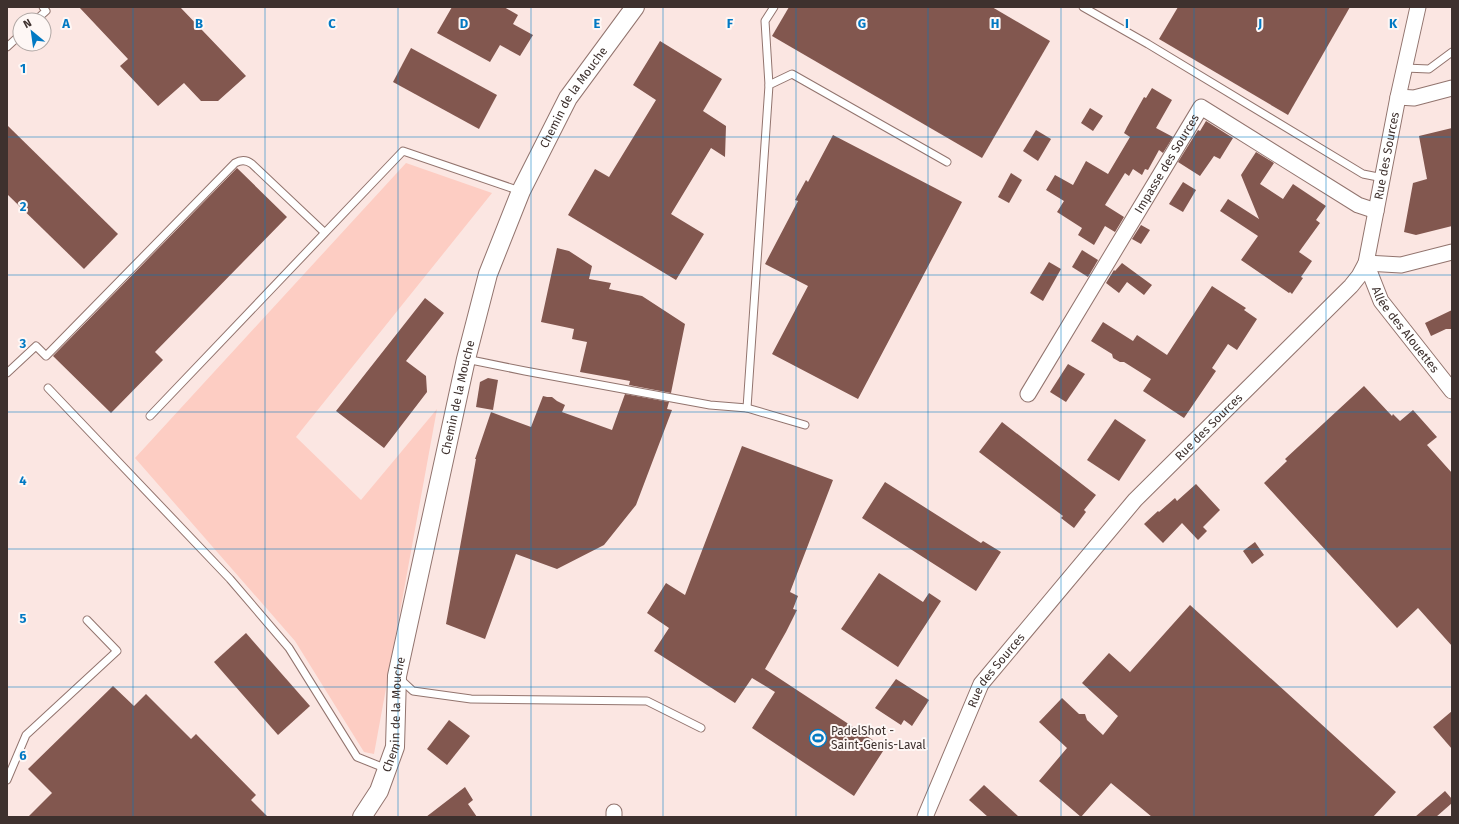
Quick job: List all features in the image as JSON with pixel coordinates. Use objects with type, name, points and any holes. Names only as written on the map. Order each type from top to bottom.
[{"type":"street","name":"Chemin de la Mouche","points":[[362,817],[379,791],[395,747],[397,676],[466,359],[488,274],[521,191],[568,98],[635,7]]},
{"type":"street","name":"Rue des Sources","points":[[925,817],[981,684],[1135,500],[1351,286],[1358,276],[1366,262],[1398,97],[1418,7]]},
{"type":"street","points":[[1398,97],[1414,98],[1452,88]]},
{"type":"street","name":"Impasse des Sources","points":[[1028,394],[1201,107],[1358,205],[1376,210]]},
{"type":"street","points":[[1366,262],[1401,265],[1452,252]]},
{"type":"street","name":"Allée des Alouettes","points":[[1366,262],[1381,300],[1452,391]]},
{"type":"lane","points":[[747,408],[769,85],[765,21],[774,7]]},
{"type":"lane","points":[[1083,7],[1148,44],[1363,174],[1383,178]]},
{"type":"lane","points":[[1405,68],[1429,69],[1452,52]]},
{"type":"lane","points":[[769,85],[792,74],[947,162]]},
{"type":"lane","points":[[150,416],[324,232],[403,151],[521,191]]},
{"type":"lane","points":[[7,373],[36,346],[46,356],[239,160],[248,160],[324,232]]},
{"type":"lane","points":[[466,359],[710,405],[747,408],[804,425]]},
{"type":"lane","points":[[48,388],[230,579],[289,648],[357,757],[387,768]]},
{"type":"lane","points":[[7,780],[26,735],[117,651],[87,620]]},
{"type":"lane","points":[[397,676],[413,691],[471,699],[647,701],[701,728]]},
{"type":"shaded area","points":[[406,163],[492,193],[296,437],[361,500],[437,409],[374,754],[364,752],[295,641],[135,458]]},
{"type":"building","points":[[79,7],[180,7],[246,76],[218,101],[201,101],[184,83],[158,106],[120,66],[128,59]]},
{"type":"building","points":[[452,7],[504,7],[518,15],[513,24],[533,35],[520,56],[500,45],[490,62],[437,33]]},
{"type":"building","points":[[789,7],[992,7],[1050,41],[982,158],[772,36]]},
{"type":"building","points":[[1178,7],[1350,7],[1288,115],[1159,39]]},
{"type":"building","points":[[660,41],[722,79],[703,111],[726,126],[725,157],[711,148],[671,214],[704,234],[676,280],[568,215],[595,169],[609,177],[656,100],[633,85]]},
{"type":"building","points":[[411,48],[497,95],[479,129],[393,82]]},
{"type":"building","points":[[1152,88],[1172,100],[1156,128],[1173,137],[1163,153],[1159,150],[1148,170],[1145,169],[1142,175],[1133,169],[1129,176],[1125,173],[1105,205],[1124,217],[1115,232],[1105,226],[1094,245],[1078,235],[1082,228],[1057,212],[1064,201],[1046,190],[1055,175],[1073,185],[1086,161],[1108,174],[1130,137],[1124,133],[1127,127],[1144,97],[1146,98]]},
{"type":"building","points":[[1090,108],[1103,116],[1093,131],[1081,123]]},
{"type":"building","points":[[1206,121],[1233,138],[1220,159],[1214,156],[1200,176],[1178,162],[1198,130],[1200,131]]},
{"type":"building","points":[[7,125],[118,234],[84,269],[7,194]]},
{"type":"building","points":[[1452,128],[1452,226],[1416,235],[1404,232],[1413,183],[1427,179],[1419,136]]},
{"type":"building","points":[[1036,130],[1051,139],[1038,161],[1023,151]]},
{"type":"building","points":[[833,135],[962,202],[858,399],[772,354],[808,286],[765,264],[798,201],[795,200],[806,180],[808,182]]},
{"type":"building","points":[[1256,152],[1274,163],[1260,184],[1283,199],[1293,184],[1326,206],[1316,220],[1320,223],[1299,252],[1312,261],[1292,294],[1241,260],[1258,236],[1220,211],[1228,199],[1259,219],[1241,175]]},
{"type":"building","points":[[237,168],[287,217],[155,352],[163,360],[111,413],[53,356]]},
{"type":"building","points":[[1011,173],[1022,180],[1009,203],[998,197]]},
{"type":"building","points":[[1183,182],[1196,190],[1183,212],[1169,204]]},
{"type":"building","points":[[1141,225],[1150,230],[1141,244],[1132,239]]},
{"type":"building","points":[[557,248],[569,251],[592,266],[589,279],[611,283],[609,289],[642,296],[685,324],[671,393],[629,385],[630,381],[580,372],[587,342],[572,339],[574,329],[541,322]]},
{"type":"building","points":[[1082,250],[1098,260],[1088,277],[1072,267]]},
{"type":"building","points":[[1049,262],[1061,269],[1043,301],[1030,293]]},
{"type":"building","points":[[1122,263],[1152,285],[1144,295],[1127,282],[1119,293],[1106,283],[1114,270],[1115,271]]},
{"type":"building","points":[[1212,286],[1246,308],[1244,310],[1257,319],[1237,350],[1228,344],[1212,368],[1216,371],[1184,418],[1143,391],[1151,379],[1124,362],[1120,362],[1113,358],[1112,354],[1091,341],[1103,322],[1133,341],[1137,335],[1167,355]]},
{"type":"building","points":[[425,298],[444,313],[406,361],[426,376],[427,392],[384,448],[336,411]]},
{"type":"building","points":[[1452,310],[1452,329],[1446,329],[1431,336],[1425,323]]},
{"type":"building","points":[[1068,364],[1085,374],[1066,402],[1050,392]]},
{"type":"building","points":[[488,378],[498,380],[493,410],[476,407],[480,382]]},
{"type":"building","points":[[1364,386],[1392,416],[1393,414],[1400,421],[1413,410],[1437,437],[1427,445],[1452,473],[1452,646],[1418,608],[1397,628],[1264,483],[1287,461],[1285,459]]},
{"type":"building","points":[[625,394],[669,402],[667,409],[672,410],[636,505],[604,545],[557,569],[516,554],[485,639],[446,624],[475,459],[491,412],[531,427],[543,396],[552,397],[565,405],[562,412],[612,430]]},
{"type":"building","points":[[1115,419],[1146,440],[1119,481],[1087,460]]},
{"type":"building","points":[[1002,422],[1096,495],[1084,510],[1086,512],[1074,528],[1061,518],[1063,516],[979,452]]},
{"type":"building","points":[[742,446],[833,480],[790,592],[798,596],[793,609],[797,610],[765,669],[885,748],[854,796],[752,728],[775,692],[752,678],[735,703],[654,651],[669,628],[647,613],[666,583],[685,595]]},
{"type":"building","points":[[885,482],[981,543],[983,541],[1001,552],[976,591],[862,518]]},
{"type":"building","points":[[1196,484],[1220,510],[1203,527],[1207,531],[1198,540],[1182,523],[1163,543],[1144,524],[1175,498],[1177,501]]},
{"type":"building","points":[[1255,542],[1264,555],[1252,564],[1243,551]]},
{"type":"building","points":[[879,573],[923,602],[929,593],[941,601],[898,667],[841,629]]},
{"type":"building","points":[[1190,605],[1396,792],[1373,817],[1152,817],[1111,783],[1081,817],[1039,781],[1067,748],[1039,722],[1062,698],[1079,714],[1085,714],[1087,720],[1103,735],[1118,716],[1082,683],[1109,653],[1130,672]]},
{"type":"building","points":[[246,633],[310,706],[278,735],[214,662]]},
{"type":"building","points":[[896,679],[929,700],[912,726],[904,720],[901,725],[875,708]]},
{"type":"building","points":[[113,686],[134,706],[146,694],[191,739],[196,734],[256,795],[251,800],[268,817],[28,817],[52,793],[28,769]]},
{"type":"building","points":[[1452,711],[1452,749],[1433,727]]},
{"type":"building","points":[[449,720],[470,736],[447,765],[427,749]]},
{"type":"building","points":[[984,785],[1019,817],[988,817],[969,800]]},
{"type":"building","points":[[465,787],[473,800],[468,804],[477,817],[426,817]]},
{"type":"building","points":[[1445,791],[1452,799],[1452,803],[1436,817],[1415,817]]},
{"type":"place","name":"PadelShot - Saint-Genis-Laval","points":[[818,738]]}]
